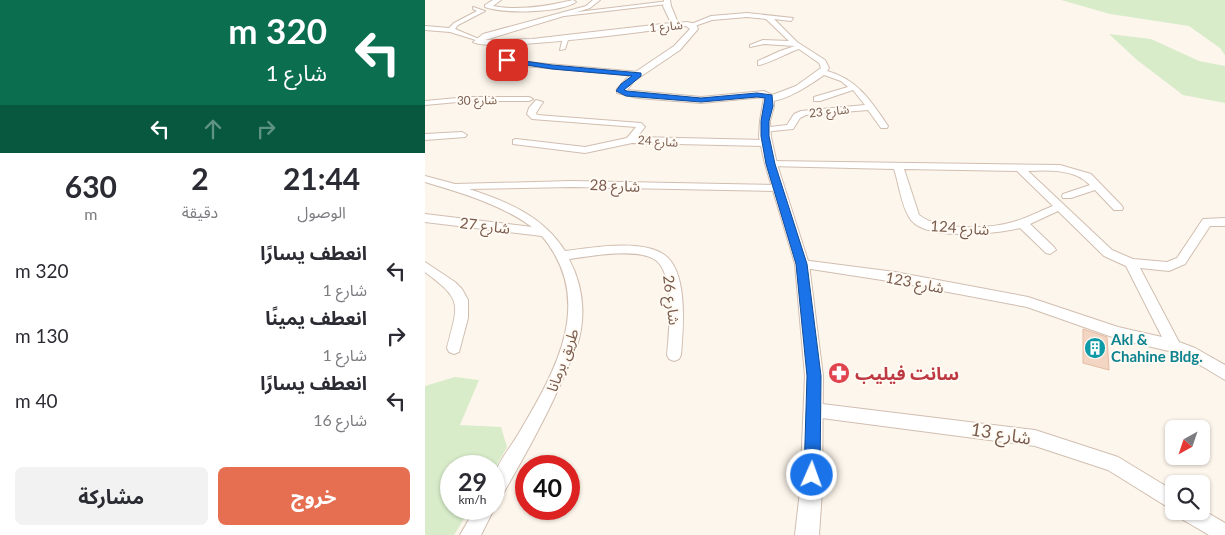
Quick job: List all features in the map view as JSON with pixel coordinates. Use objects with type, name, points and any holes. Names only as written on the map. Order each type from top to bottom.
[{"type":"street","points":[[498,0],[487,6],[496,9],[582,0]]},
{"type":"street","points":[[425,28],[451,30],[477,40],[588,7],[597,0]]},
{"type":"street","points":[[564,14],[667,1],[675,24]]},
{"type":"street","points":[[451,30],[456,24],[481,11],[475,8]]},
{"type":"street","points":[[692,25],[711,18],[750,15],[791,19]]},
{"type":"street","points":[[769,18],[798,45],[822,62],[825,68],[823,72],[799,88],[769,99],[765,136],[771,164],[801,264],[814,376],[811,491],[807,535]]},
{"type":"street","name":"شارع 1","points":[[477,40],[481,43],[492,43],[567,38],[675,24],[692,25],[694,28],[677,48],[623,85],[620,91],[626,94],[701,100],[764,94],[769,96],[769,99]]},
{"type":"street","points":[[562,49],[567,38]]},
{"type":"street","points":[[752,46],[763,42],[798,45]]},
{"type":"street","points":[[492,43],[496,55],[516,62],[639,74]]},
{"type":"street","points":[[761,63],[798,45]]},
{"type":"street","points":[[823,72],[841,77],[855,87],[884,126]]},
{"type":"street","points":[[817,99],[855,87]]},
{"type":"street","name":"شارع 30","points":[[425,103],[467,99],[529,99]]},
{"type":"street","name":"شارع 24","points":[[539,102],[531,112],[535,117],[638,125],[641,127],[631,138],[633,140],[765,136]]},
{"type":"street","name":"شارع 23","points":[[765,136],[790,127],[797,116],[804,113],[870,106]]},
{"type":"street","points":[[425,137],[462,135]]},
{"type":"street","points":[[516,142],[585,150],[633,140]]},
{"type":"street","points":[[771,164],[1066,168],[1087,176],[1118,208]]},
{"type":"street","name":"شارع 124","points":[[898,165],[914,217],[927,226],[965,230],[996,230],[1022,223],[1059,207]]},
{"type":"street","points":[[1020,168],[1108,253],[1131,263],[1176,266],[1207,222],[1225,222]]},
{"type":"street","name":"طريق برمانا","points":[[425,179],[451,186],[500,205],[534,223],[545,232],[562,255],[576,299],[575,324],[569,348],[547,400],[505,474]]},
{"type":"street","name":"شارع 28","points":[[451,186],[571,184],[779,188]]},
{"type":"street","points":[[1067,196],[1097,186]]},
{"type":"street","name":"شارع 27","points":[[425,218],[545,232]]},
{"type":"street","points":[[1022,223],[1050,250]]},
{"type":"street","name":"شارع 26","points":[[562,255],[618,250],[659,256],[666,263],[670,272],[676,301],[675,355]]},
{"type":"street","points":[[1131,263],[1174,346],[1190,352],[1225,373]]},
{"type":"street","name":"شارع 123","points":[[801,264],[895,277],[1028,302],[1117,333],[1174,346]]},
{"type":"street","points":[[425,266],[452,285],[462,299],[461,316],[454,348]]},
{"type":"street","name":"شارع 13","points":[[814,410],[1035,438],[1112,463],[1165,496]]},
{"type":"street","points":[[470,535],[479,520]]},
{"type":"street","points":[[1201,520],[1225,533]]},
{"type":"green space","points":[[1061,0],[1225,0],[1225,55],[1220,48],[1189,26],[1110,14]]},
{"type":"green space","points":[[1109,34],[1151,39],[1199,61],[1225,66],[1225,103],[1183,95],[1137,60]]},
{"type":"green space","points":[[455,377],[479,380],[460,425],[501,427],[507,447],[502,455],[440,455],[440,520],[463,520],[454,535],[425,535],[425,386]]},
{"type":"building","name":"Akl & Chahine Bldg.","points":[[1083,329],[1107,337],[1109,370],[1083,363]]},
{"type":"place","name":"Akl & Chahine Bldg.","points":[[1095,348]]},
{"type":"place","name":"سانت فيليب","points":[[839,373]]},
{"type":"route","points":[[507,60],[552,67],[639,74],[623,85],[620,91],[626,94],[701,100],[764,94],[769,96],[765,136],[771,164],[801,264],[814,376],[812,475]]}]
